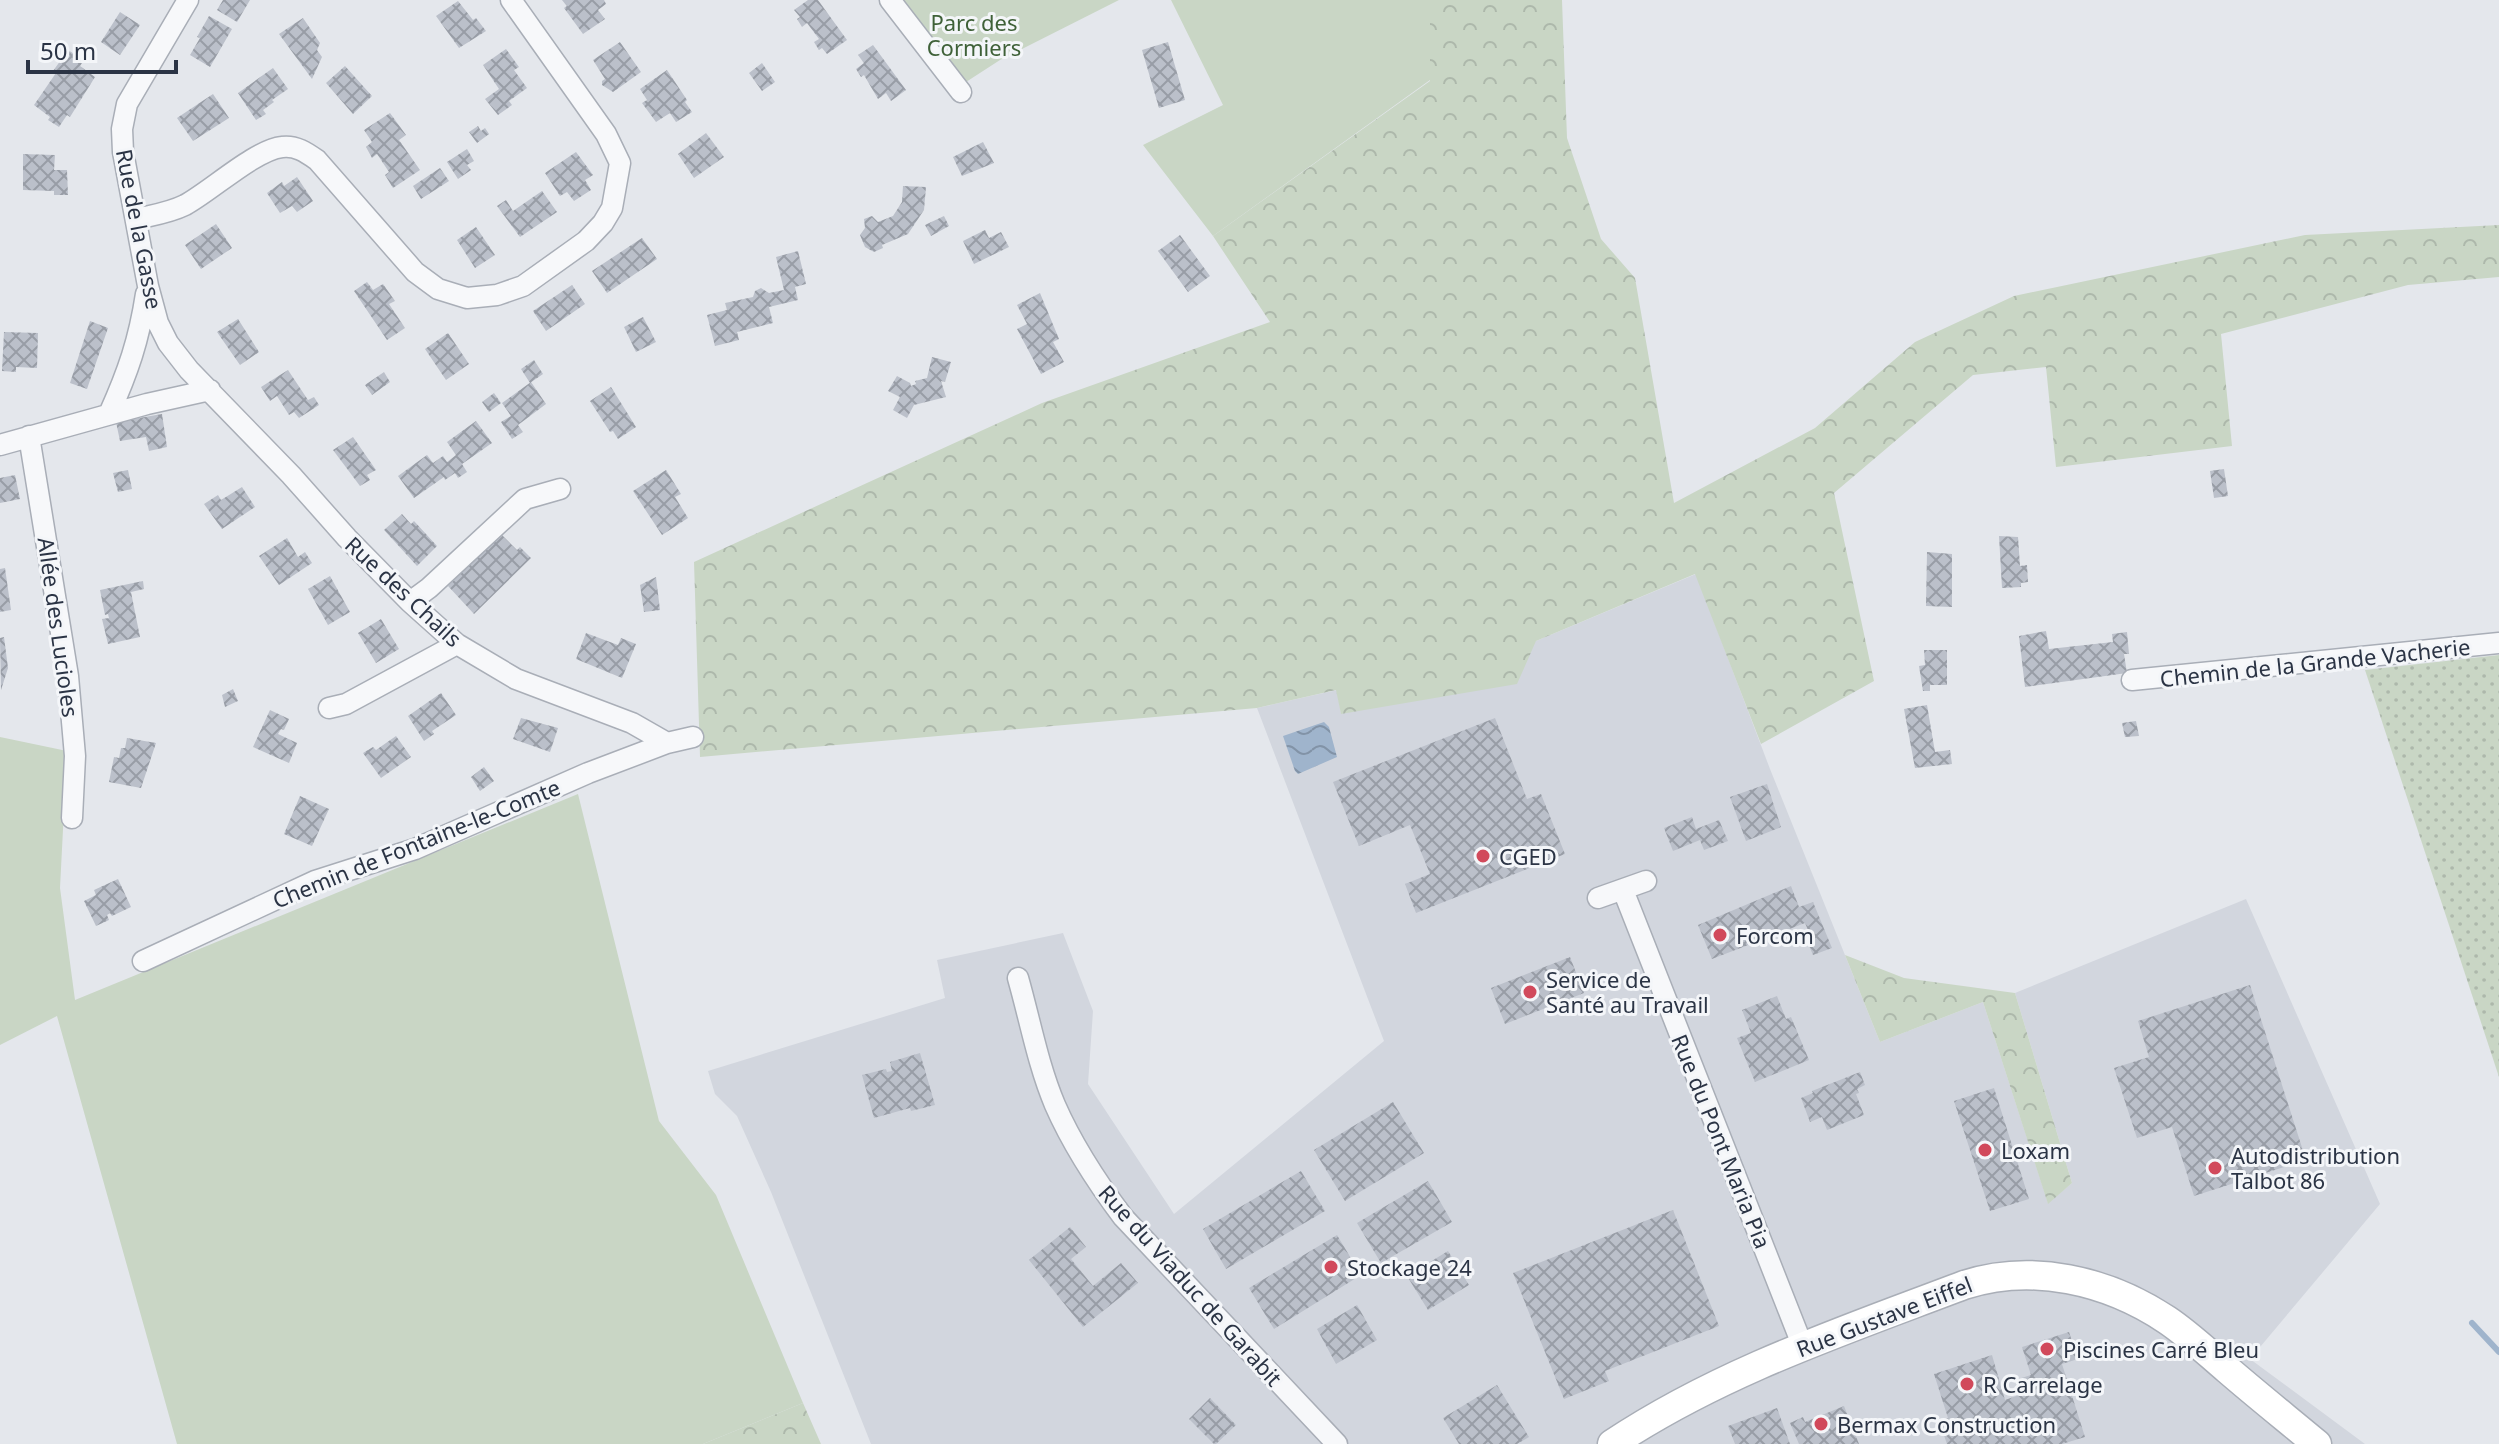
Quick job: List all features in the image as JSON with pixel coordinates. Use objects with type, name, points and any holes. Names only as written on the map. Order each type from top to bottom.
[{"type":"street","name":"Rue de la Gasse","points":[[188,0],[127,104],[122,129],[123,152],[148,286],[163,333],[189,370]]},
{"type":"street","points":[[136,219],[169,212],[186,204],[265,152],[284,146],[301,150],[317,160],[415,272],[438,289],[467,298],[497,295],[523,286],[586,241],[603,223],[612,208],[620,163],[606,134],[511,0]]},
{"type":"street","points":[[890,0],[961,92]]},
{"type":"street","points":[[109,414],[140,334],[148,286]]},
{"type":"street","name":"Rue des Chails","points":[[189,370],[410,602],[457,644],[516,679],[632,723],[667,743]]},
{"type":"street","points":[[0,445],[210,390]]},
{"type":"street","name":"Allée des Lucioles","points":[[29,436],[68,676],[75,756],[72,818]]},
{"type":"street","points":[[410,602],[525,499],[560,489]]},
{"type":"street","name":"Chemin de la Grande Vacherie","points":[[2132,680],[2499,643]]},
{"type":"street","points":[[329,708],[346,704],[457,644]]},
{"type":"street","name":"Chemin de Fontaine-le-Comte","points":[[143,961],[315,881],[415,849],[588,773],[667,743],[693,737]]},
{"type":"street","points":[[1598,898],[1646,881]]},
{"type":"street","name":"Rue du Pont Maria Pia","points":[[1623,890],[1803,1347]]},
{"type":"street","name":"Rue du Viaduc de Garabit","points":[[1018,978],[1054,1102],[1094,1179],[1123,1217],[1337,1444]]},
{"type":"street","name":"Rue Gustave Eiffel","points":[[1612,1444],[1720,1383],[1803,1347],[1983,1278],[2031,1275],[2083,1282],[2114,1291],[2168,1321],[2317,1444]]},
{"type":"shaded area","points":[[1696,574],[1770,769],[1880,1042],[1983,1002],[2048,1203],[2072,1183],[2015,993],[2246,899],[2380,1204],[2250,1359],[2365,1444],[871,1444],[771,1192],[737,1116],[715,1094],[708,1071],[945,998],[937,960],[1063,933],[1093,1011],[1088,1084],[1174,1214],[1384,1041],[1257,708],[1337,690],[1341,713],[1536,641]]},
{"type":"green space","name":"Parc des Cormiers","points":[[902,0],[1119,0],[1000,60],[966,82]]},
{"type":"green space","points":[[1171,0],[1430,0],[1430,80],[1213,236],[1143,145],[1223,105]]},
{"type":"green space","points":[[1430,0],[1562,0],[1567,138],[1601,239],[1635,278],[1674,503],[1815,428],[1915,342],[2014,296],[2305,235],[2499,225],[2499,277],[2408,285],[2221,334],[2232,446],[2056,467],[2046,367],[1973,375],[1834,493],[1874,681],[1761,744],[1695,574],[1536,641],[1517,684],[1341,714],[1336,690],[1257,708],[700,757],[694,562],[1042,403],[1270,322],[1213,236],[1430,81]]},
{"type":"green space","points":[[2499,655],[2499,1077],[2365,670]]},
{"type":"green space","points":[[0,737],[67,751],[60,888],[75,1000],[578,794],[659,1121],[716,1195],[803,1403],[703,1444],[177,1444],[57,1016],[0,1045]]},
{"type":"green space","points":[[1845,955],[1904,978],[2015,993],[2072,1183],[2048,1204],[1983,1002],[1880,1042]]},
{"type":"green space","points":[[803,1403],[821,1444],[703,1444]]},
{"type":"water","points":[[1324,722],[1329,727],[1337,757],[1298,774],[1283,736]]},
{"type":"building","points":[[223,0],[250,0],[237,22],[217,10]]},
{"type":"building","points":[[562,0],[604,0],[606,4],[598,10],[605,19],[583,34],[564,8],[567,6]]},
{"type":"building","points":[[808,0],[818,0],[847,40],[827,54],[822,48],[819,50],[814,42],[819,39],[807,23],[802,27],[797,19],[800,17],[794,10]]},
{"type":"building","points":[[458,1],[486,31],[459,48],[436,16]]},
{"type":"building","points":[[120,12],[140,25],[120,55],[101,42]]},
{"type":"building","points":[[209,16],[232,29],[210,67],[190,55]]},
{"type":"building","points":[[303,18],[320,43],[317,50],[322,57],[312,79],[279,34]]},
{"type":"building","points":[[620,42],[641,72],[613,92],[602,85],[605,79],[593,60]]},
{"type":"building","points":[[1168,42],[1185,100],[1159,108],[1142,50]]},
{"type":"building","points":[[873,45],[906,90],[891,101],[886,93],[878,99],[864,75],[861,77],[856,69],[864,63],[858,55]]},
{"type":"building","points":[[506,49],[519,67],[514,70],[527,88],[509,101],[512,105],[498,115],[485,99],[499,89],[483,65]]},
{"type":"building","points":[[68,50],[84,60],[80,66],[95,77],[70,117],[67,115],[59,127],[34,105]]},
{"type":"building","points":[[762,63],[775,82],[762,91],[749,73]]},
{"type":"building","points":[[345,66],[372,96],[353,114],[326,83]]},
{"type":"building","points":[[273,68],[288,89],[272,100],[274,102],[263,110],[266,114],[256,120],[238,93]]},
{"type":"building","points":[[667,70],[692,112],[676,122],[670,113],[656,122],[642,103],[647,100],[640,89]]},
{"type":"building","points":[[213,94],[229,118],[193,141],[177,118]]},
{"type":"building","points":[[390,113],[406,135],[399,140],[420,170],[393,188],[385,175],[389,172],[377,154],[372,158],[366,147],[372,142],[364,130]]},
{"type":"building","points":[[478,126],[481,131],[485,128],[489,134],[477,143],[469,132]]},
{"type":"building","points":[[706,133],[724,157],[694,178],[678,154]]},
{"type":"building","points":[[983,142],[994,163],[962,176],[953,157]]},
{"type":"building","points":[[467,149],[474,161],[467,165],[471,170],[458,179],[447,162]]},
{"type":"building","points":[[576,152],[593,175],[585,180],[591,190],[574,201],[567,192],[560,196],[545,173]]},
{"type":"building","points":[[23,154],[55,155],[54,170],[67,170],[68,195],[54,195],[54,191],[23,190]]},
{"type":"building","points":[[440,168],[449,181],[421,199],[413,186]]},
{"type":"building","points":[[297,177],[313,201],[297,212],[292,206],[280,213],[267,193],[282,182],[284,186]]},
{"type":"building","points":[[903,186],[926,187],[924,210],[908,234],[882,245],[883,248],[874,252],[865,247],[860,235],[865,228],[864,219],[872,216],[878,222],[893,216],[902,202]]},
{"type":"building","points":[[542,191],[557,212],[520,237],[497,206],[506,200],[513,211]]},
{"type":"building","points":[[944,216],[949,226],[931,236],[925,225]]},
{"type":"building","points":[[216,224],[232,248],[201,269],[185,245]]},
{"type":"building","points":[[476,227],[495,255],[475,268],[457,240]]},
{"type":"building","points":[[985,230],[989,238],[1001,232],[1009,247],[974,264],[963,241]]},
{"type":"building","points":[[1180,235],[1210,276],[1188,292],[1158,251]]},
{"type":"building","points":[[642,238],[657,259],[607,293],[592,271]]},
{"type":"building","points":[[798,251],[806,284],[795,287],[798,300],[769,307],[773,323],[737,332],[739,340],[715,346],[707,315],[727,310],[725,303],[753,297],[755,291],[761,288],[769,293],[784,290],[776,257]]},
{"type":"building","points":[[367,282],[373,290],[383,284],[395,301],[389,304],[405,328],[387,340],[354,291]]},
{"type":"building","points":[[572,285],[585,304],[546,331],[533,311]]},
{"type":"building","points":[[1040,293],[1059,339],[1053,342],[1064,362],[1041,374],[1017,329],[1027,324],[1017,305]]},
{"type":"building","points":[[643,317],[656,342],[636,352],[624,327]]},
{"type":"building","points":[[238,319],[259,352],[240,365],[217,332]]},
{"type":"building","points":[[90,321],[108,328],[87,389],[70,383]]},
{"type":"building","points":[[4,332],[38,333],[37,368],[16,367],[16,372],[2,371]]},
{"type":"building","points":[[448,333],[469,364],[446,380],[425,349]]},
{"type":"building","points":[[932,357],[951,362],[945,382],[941,381],[946,397],[914,405],[907,418],[893,410],[900,397],[888,391],[897,376],[911,386],[916,384],[915,381],[927,378]]},
{"type":"building","points":[[534,360],[543,374],[530,383],[521,369]]},
{"type":"building","points":[[288,370],[308,400],[314,397],[319,405],[299,418],[294,412],[289,415],[277,396],[270,401],[261,387]]},
{"type":"building","points":[[384,372],[390,382],[372,395],[365,385]]},
{"type":"building","points":[[531,382],[546,404],[518,425],[523,432],[512,439],[501,422],[511,416],[502,403]]},
{"type":"building","points":[[611,387],[636,427],[618,439],[590,401]]},
{"type":"building","points":[[494,393],[501,403],[489,412],[482,402]]},
{"type":"building","points":[[162,414],[167,447],[149,451],[146,437],[120,441],[116,422]]},
{"type":"building","points":[[476,421],[492,443],[462,464],[467,472],[458,478],[455,473],[445,480],[444,477],[414,498],[398,476],[427,455],[433,463],[443,456],[447,462],[456,455],[447,442]]},
{"type":"building","points":[[353,437],[376,470],[367,475],[370,480],[360,486],[333,450]]},
{"type":"building","points":[[2224,469],[2228,496],[2214,498],[2210,471]]},
{"type":"building","points":[[128,470],[132,489],[118,492],[113,473]]},
{"type":"building","points":[[666,470],[681,494],[675,497],[688,518],[662,535],[633,491]]},
{"type":"building","points":[[15,475],[20,499],[0,503],[0,478]]},
{"type":"building","points":[[242,487],[255,507],[222,529],[204,504],[218,495],[221,500]]},
{"type":"building","points":[[402,514],[411,524],[414,521],[437,546],[417,566],[384,530]]},
{"type":"building","points":[[501,534],[517,550],[520,547],[531,558],[474,614],[448,586]]},
{"type":"building","points":[[1999,536],[2018,537],[2020,566],[2027,565],[2028,582],[2021,583],[2021,587],[2002,588]]},
{"type":"building","points":[[287,538],[298,557],[305,552],[312,563],[279,585],[259,556]]},
{"type":"building","points":[[1927,552],[1952,554],[1952,607],[1926,606]]},
{"type":"building","points":[[5,568],[11,610],[0,612],[0,569]]},
{"type":"building","points":[[330,576],[350,612],[328,625],[308,589]]},
{"type":"building","points":[[656,577],[660,610],[644,612],[640,585]]},
{"type":"building","points":[[143,581],[144,589],[131,592],[140,637],[108,644],[102,619],[109,618],[108,614],[105,615],[100,590]]},
{"type":"building","points":[[381,619],[399,649],[376,663],[358,633]]},
{"type":"building","points":[[2046,631],[2049,649],[2113,642],[2112,634],[2127,632],[2129,654],[2124,654],[2127,673],[2025,687],[2019,636]]},
{"type":"building","points":[[586,633],[618,645],[621,638],[636,644],[622,678],[576,659]]},
{"type":"building","points":[[4,637],[8,668],[1,690],[0,638]]},
{"type":"building","points":[[1924,650],[1947,650],[1947,685],[1930,685],[1930,691],[1923,691],[1919,666],[1925,665]]},
{"type":"building","points":[[233,689],[238,701],[225,707],[222,695]]},
{"type":"building","points":[[441,693],[456,715],[432,731],[434,734],[424,741],[408,716]]},
{"type":"building","points":[[1927,705],[1935,752],[1950,750],[1952,764],[1915,768],[1904,709]]},
{"type":"building","points":[[270,710],[289,719],[284,730],[281,729],[278,734],[297,743],[289,763],[253,747]]},
{"type":"building","points":[[521,718],[558,728],[550,752],[513,739]]},
{"type":"building","points":[[1495,718],[1527,799],[1541,794],[1565,854],[1416,913],[1405,884],[1430,874],[1410,825],[1359,846],[1333,782]]},
{"type":"building","points":[[2136,721],[2139,736],[2125,737],[2122,723]]},
{"type":"building","points":[[396,736],[411,757],[381,778],[363,753],[373,747],[376,750]]},
{"type":"building","points":[[127,738],[156,743],[141,788],[109,782],[114,757],[119,758]]},
{"type":"building","points":[[484,767],[494,781],[480,791],[471,777]]},
{"type":"building","points":[[1767,784],[1781,827],[1746,841],[1730,797]]},
{"type":"building","points":[[300,796],[329,809],[312,846],[284,834]]},
{"type":"building","points":[[1692,817],[1696,829],[1719,820],[1728,841],[1704,850],[1700,840],[1673,851],[1664,828]]},
{"type":"building","points":[[118,879],[131,907],[112,916],[110,913],[107,915],[109,920],[96,926],[84,901],[96,895],[94,890]]},
{"type":"building","points":[[1791,886],[1799,907],[1813,902],[1832,948],[1813,955],[1806,939],[1811,937],[1805,923],[1712,959],[1698,925]]},
{"type":"building","name":"Service de Santé au Travail","points":[[1570,957],[1584,993],[1505,1024],[1491,988]]},
{"type":"building","points":[[2250,985],[2306,1160],[2194,1196],[2172,1127],[2137,1138],[2114,1068],[2149,1057],[2138,1021]]},
{"type":"building","points":[[1777,996],[1786,1019],[1791,1017],[1809,1060],[1755,1082],[1737,1038],[1751,1033],[1742,1010]]},
{"type":"building","points":[[920,1053],[935,1105],[874,1118],[862,1075],[886,1069],[887,1072],[892,1071],[890,1062]]},
{"type":"building","points":[[1860,1072],[1865,1085],[1857,1089],[1859,1093],[1856,1094],[1864,1115],[1827,1130],[1822,1117],[1810,1122],[1801,1098]]},
{"type":"building","points":[[1994,1088],[2029,1199],[1990,1211],[1954,1101]]},
{"type":"building","points":[[1393,1102],[1424,1153],[1345,1201],[1314,1150]]},
{"type":"building","points":[[1301,1171],[1325,1211],[1226,1269],[1203,1229]]},
{"type":"building","points":[[1428,1181],[1452,1222],[1381,1263],[1357,1223]]},
{"type":"building","points":[[1673,1210],[1719,1326],[1605,1371],[1609,1381],[1564,1399],[1513,1273]]},
{"type":"building","points":[[1070,1227],[1086,1247],[1071,1259],[1093,1286],[1121,1263],[1138,1283],[1083,1327],[1029,1260]]},
{"type":"building","points":[[1337,1235],[1361,1275],[1274,1329],[1249,1288]]},
{"type":"building","points":[[1448,1251],[1469,1285],[1428,1310],[1407,1276]]},
{"type":"building","points":[[1357,1305],[1377,1340],[1336,1364],[1317,1329]]},
{"type":"building","points":[[2069,1332],[2078,1359],[2062,1364],[2085,1437],[2062,1444],[1947,1444],[1939,1421],[1948,1418],[1934,1374],[1992,1355],[2005,1400],[2019,1395],[2015,1380],[2031,1375],[2022,1347]]},
{"type":"building","points":[[1497,1385],[1529,1437],[1517,1444],[1459,1444],[1443,1418]]},
{"type":"building","points":[[1210,1398],[1236,1425],[1216,1444],[1189,1419]]},
{"type":"building","points":[[1844,1406],[1859,1444],[1799,1444],[1790,1423],[1803,1417],[1805,1422]]},
{"type":"building","points":[[1777,1408],[1790,1444],[1735,1444],[1728,1426]]},
{"type":"waterway","points":[[2472,1323],[2499,1352]]},
{"type":"place","name":"CGED","points":[[1483,856]]},
{"type":"place","name":"Forcom","points":[[1720,935]]},
{"type":"place","name":"Service de Santé au Travail","points":[[1530,992]]},
{"type":"place","name":"Loxam","points":[[1985,1150]]},
{"type":"place","name":"Autodistribution Talbot 86","points":[[2215,1168]]},
{"type":"place","name":"Stockage 24","points":[[1331,1267]]},
{"type":"place","name":"Piscines Carré Bleu","points":[[2047,1349]]},
{"type":"place","name":"R Carrelage","points":[[1967,1384]]},
{"type":"place","name":"Bermax Construction","points":[[1821,1424]]}]
